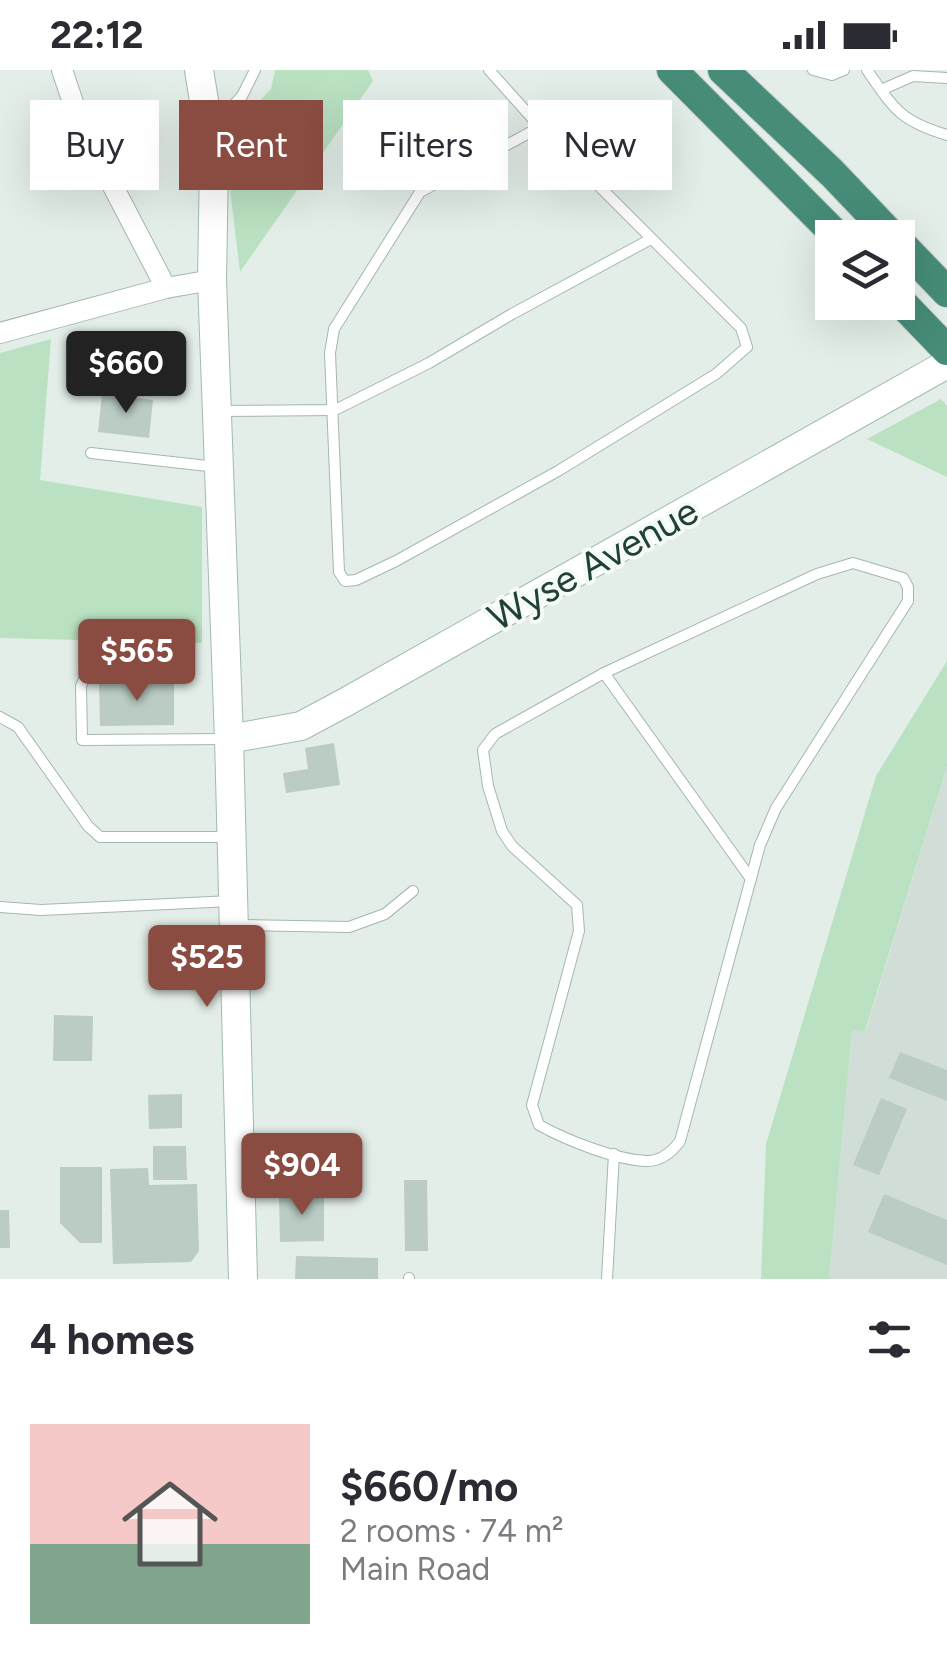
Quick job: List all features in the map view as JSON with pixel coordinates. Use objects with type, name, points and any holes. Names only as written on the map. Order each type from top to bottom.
[{"type":"highway","points":[[672,70],[821,220]]},
{"type":"highway","points":[[722,70],[878,220]]},
{"type":"highway","points":[[915,259],[947,292]]},
{"type":"highway","points":[[915,316],[947,350]]},
{"type":"main road","points":[[199,70],[205,100]]},
{"type":"main road","points":[[214,190],[212,280],[232,836],[242,1279]]},
{"type":"main road","name":"Wyse Avenue","points":[[229,739],[301,726],[344,704],[947,364]]},
{"type":"street","points":[[62,70],[80,122],[166,288]]},
{"type":"street","points":[[0,333],[166,288],[212,280]]},
{"type":"lane","points":[[238,100],[255,70]]},
{"type":"lane","points":[[489,70],[528,114]]},
{"type":"lane","points":[[813,70],[832,75],[844,70]]},
{"type":"lane","points":[[867,70],[897,112],[921,128],[947,136]]},
{"type":"lane","points":[[881,90],[913,76],[947,78]]},
{"type":"lane","points":[[528,133],[429,186],[416,197],[334,329],[330,353],[342,579],[350,582],[396,560],[573,463],[716,374],[747,348],[740,328],[602,190]]},
{"type":"lane","points":[[216,411],[335,410],[429,363],[651,240]]},
{"type":"lane","points":[[91,453],[217,468]]},
{"type":"lane","points":[[853,563],[903,578],[908,601],[776,808],[751,879],[680,1141],[672,1152],[648,1161],[558,1136],[539,1125],[533,1115],[534,1092],[579,932],[580,915],[568,894],[512,846],[502,831],[482,761],[483,750],[495,734],[604,673],[841,565],[853,563]]},
{"type":"lane","points":[[185,670],[88,673],[81,686],[82,740],[229,739]]},
{"type":"lane","points":[[604,673],[751,879]]},
{"type":"lane","points":[[0,717],[18,727],[88,826],[100,836],[232,836]]},
{"type":"lane","points":[[0,908],[234,913],[349,926],[385,914],[413,892]]},
{"type":"lane","points":[[607,1279],[614,1154]]},
{"type":"shaded area","points":[[947,766],[947,1279],[829,1279],[852,1029],[866,1030]]},
{"type":"green space","points":[[275,70],[368,70],[373,81],[360,100],[343,100],[343,124],[323,153],[323,100],[261,100],[271,89]]},
{"type":"green space","points":[[230,190],[297,190],[240,272]]},
{"type":"green space","points":[[51,339],[40,480],[202,507],[202,643],[0,638],[0,353]]},
{"type":"green space","points":[[941,399],[947,406],[947,477],[867,439]]},
{"type":"green space","points":[[947,661],[947,766],[865,1031],[852,1030],[829,1279],[761,1279],[766,1144],[876,776]]},
{"type":"building","points":[[102,394],[153,400],[149,438],[98,432]]},
{"type":"building","points":[[99,682],[174,682],[174,725],[100,726]]},
{"type":"building","points":[[334,743],[340,785],[286,793],[283,773],[308,769],[305,748]]},
{"type":"building","points":[[54,1015],[93,1016],[92,1061],[53,1061]]},
{"type":"building","points":[[900,1052],[947,1070],[947,1101],[889,1078]]},
{"type":"building","points":[[182,1094],[182,1128],[149,1129],[148,1095]]},
{"type":"building","points":[[881,1098],[907,1109],[879,1175],[853,1165]]},
{"type":"building","points":[[153,1146],[186,1146],[187,1180],[153,1180]]},
{"type":"building","points":[[278,1149],[347,1149],[347,1182],[278,1182]]},
{"type":"building","points":[[60,1167],[102,1167],[102,1243],[80,1243],[60,1223]]},
{"type":"building","points":[[148,1168],[149,1185],[197,1184],[199,1251],[191,1262],[113,1264],[110,1169]]},
{"type":"building","points":[[404,1180],[427,1180],[428,1251],[405,1251]]},
{"type":"building","points":[[884,1194],[947,1220],[947,1265],[868,1232]]},
{"type":"building","points":[[324,1195],[324,1241],[280,1242],[279,1196]]},
{"type":"building","points":[[0,1210],[9,1210],[10,1248],[0,1248]]},
{"type":"building","points":[[296,1256],[378,1258],[378,1279],[295,1279]]}]
